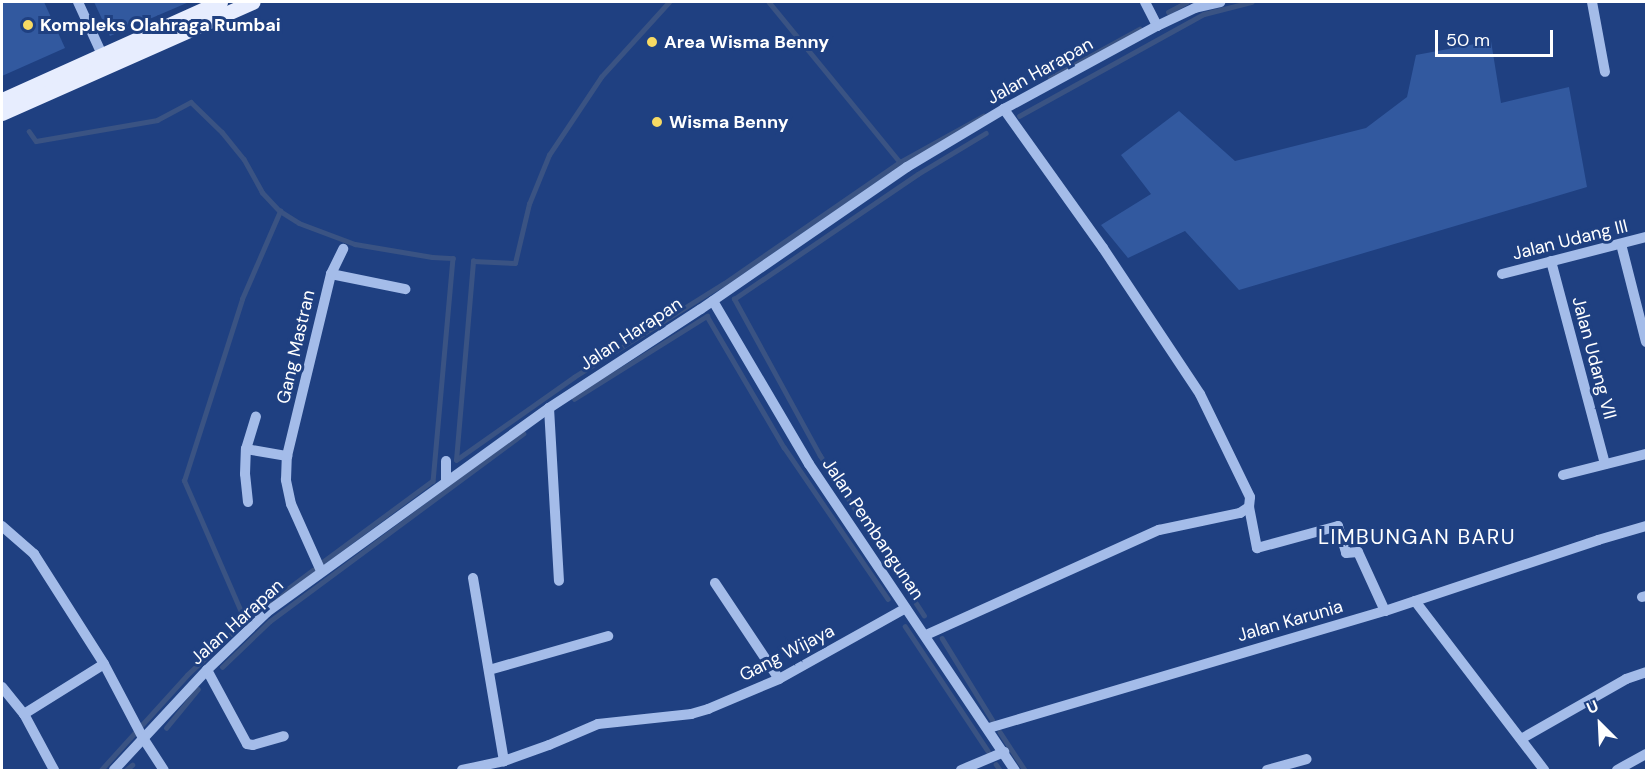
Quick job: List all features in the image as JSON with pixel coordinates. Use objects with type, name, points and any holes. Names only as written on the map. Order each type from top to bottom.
[{"type":"main road","points":[[2,113],[220,2]]},
{"type":"main road","points":[[2,100],[253,2]]},
{"type":"street","points":[[78,2],[105,60]]},
{"type":"street","points":[[1145,2],[1155,22]]},
{"type":"street","name":"Jalan Harapan","points":[[114,771],[142,736],[267,612],[446,480],[549,408],[713,301],[907,166],[1155,22],[1220,2]]},
{"type":"street","points":[[1592,2],[1605,72]]},
{"type":"street","points":[[1004,110],[1103,248],[1200,394],[1250,497],[1249,507],[1257,548],[1338,526],[1346,553],[1358,552],[1385,610]]},
{"type":"street","name":"Jalan Udang III","points":[[1502,274],[1647,237]]},
{"type":"street","points":[[1621,244],[1647,342]]},
{"type":"street","name":"Gang Mastran","points":[[321,572],[291,504],[286,480],[287,456],[331,274],[343,249]]},
{"type":"street","name":"Jalan Udang VII","points":[[1551,261],[1605,464]]},
{"type":"street","points":[[331,274],[405,289]]},
{"type":"street","name":"Jalan Pembangunan","points":[[713,301],[809,464],[902,610],[928,634],[990,727],[1015,771]]},
{"type":"street","points":[[549,408],[559,581]]},
{"type":"street","name":"Gang Mastran","points":[[248,502],[245,474],[246,449],[256,416]]},
{"type":"street","points":[[246,449],[287,456]]},
{"type":"street","points":[[1563,476],[1647,454]]},
{"type":"street","points":[[446,461],[446,480]]},
{"type":"street","points":[[928,634],[1158,530],[1240,513],[1249,507]]},
{"type":"street","points":[[2,526],[33,554],[104,664],[142,736],[164,771]]},
{"type":"street","name":"Jalan Karunia","points":[[990,727],[1415,601],[1647,526]]},
{"type":"street","points":[[473,578],[504,761]]},
{"type":"street","points":[[715,583],[779,679]]},
{"type":"street","points":[[1415,601],[1544,771]]},
{"type":"street","name":"Gang Wijaya","points":[[462,771],[504,761],[598,724],[692,714],[779,679],[902,610]]},
{"type":"street","points":[[489,670],[608,636]]},
{"type":"street","points":[[24,714],[104,664]]},
{"type":"street","points":[[207,670],[247,744],[253,745],[284,736]]},
{"type":"street","points":[[1521,740],[1626,679],[1647,672]]},
{"type":"street","points":[[2,687],[24,714],[54,771]]},
{"type":"street","points":[[960,771],[1004,752]]},
{"type":"street","points":[[1617,771],[1647,754]]},
{"type":"street","points":[[1267,771],[1307,759]]},
{"type":"shaded area","name":"Kompleks Olahraga Rumbai","points":[[2,2],[44,2],[65,48],[2,76]]},
{"type":"shaded area","points":[[94,2],[189,2],[110,36]]},
{"type":"shaded area","points":[[1491,41],[1501,103],[1569,87],[1587,187],[1239,290],[1185,231],[1128,258],[1101,225],[1151,194],[1121,155],[1179,111],[1235,161],[1366,128],[1407,97],[1416,55]]},
{"type":"waterway","points":[[456,460],[473,261],[515,263],[529,204],[549,155],[601,77],[669,2]]},
{"type":"waterway","points":[[769,2],[900,162]]},
{"type":"waterway","points":[[1168,12],[1187,2]]},
{"type":"waterway","points":[[1019,116],[1204,14],[1251,2]]},
{"type":"waterway","points":[[1050,78],[1139,29]]},
{"type":"waterway","points":[[29,131],[36,141],[157,120],[191,102],[222,132],[244,159],[262,192],[280,211],[299,223],[355,244],[432,257],[453,258],[433,481],[323,562]]},
{"type":"waterway","points":[[456,460],[574,377],[723,284],[900,162],[983,116]]},
{"type":"waterway","points":[[924,616],[820,456],[734,299],[918,174],[986,133]]},
{"type":"waterway","points":[[245,621],[184,481],[242,299],[280,211]]},
{"type":"waterway","points":[[574,399],[707,316],[784,447],[888,599]]},
{"type":"waterway","points":[[222,667],[270,621],[523,434]]},
{"type":"waterway","points":[[101,770],[187,675],[245,621],[313,570]]},
{"type":"waterway","points":[[905,626],[988,751]]},
{"type":"waterway","points":[[942,638],[993,721]]},
{"type":"waterway","points":[[166,728],[198,689]]},
{"type":"waterway","points":[[1000,732],[1025,770]]},
{"type":"waterway","points":[[996,764],[1000,770]]},
{"type":"waterway","points":[[126,770],[132,765]]},
{"type":"place","name":"Kompleks Olahraga Rumbai","points":[[28,25]]},
{"type":"place","name":"Area Wisma Benny","points":[[652,42]]},
{"type":"place","name":"Wisma Benny","points":[[657,122]]},
{"type":"district","name":"LIMBUNGAN BARU","points":[[1417,537]]}]
